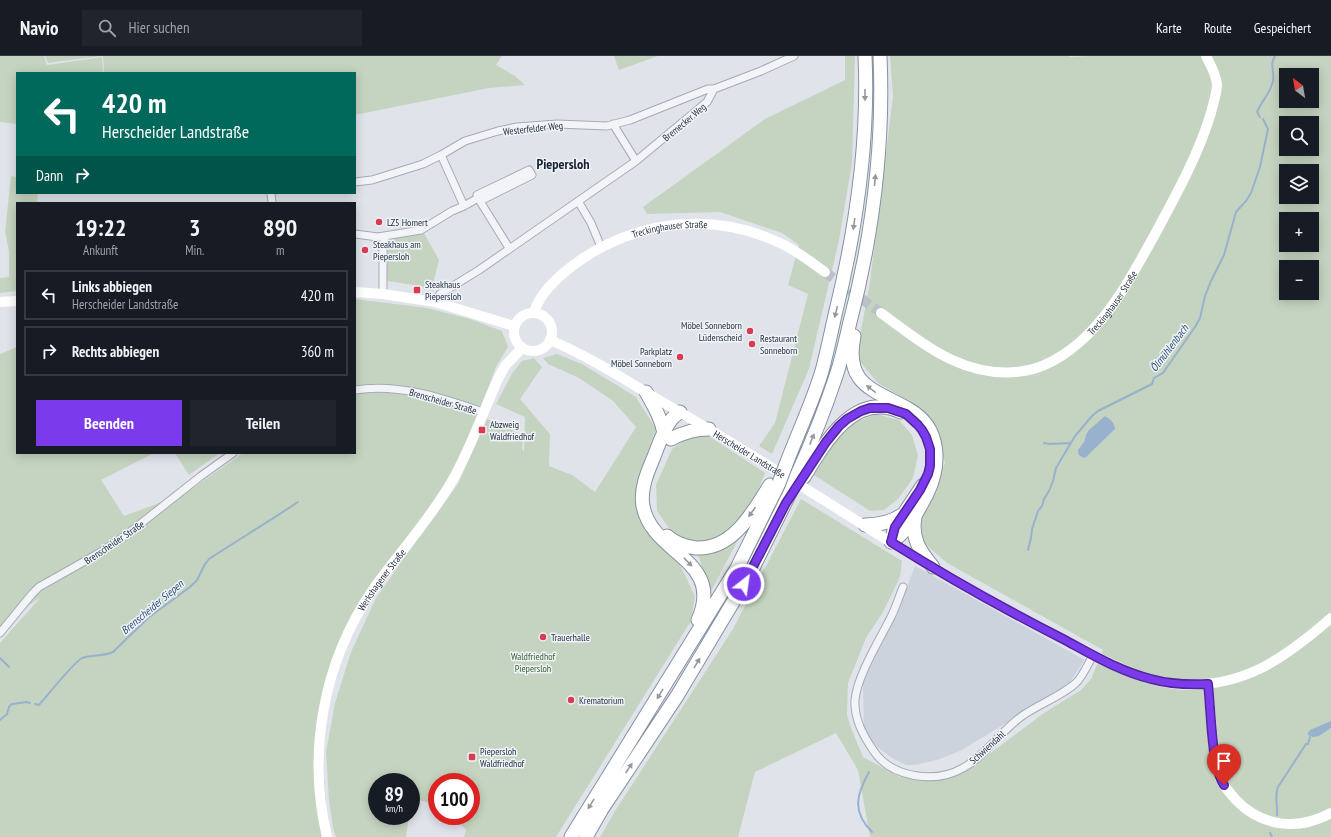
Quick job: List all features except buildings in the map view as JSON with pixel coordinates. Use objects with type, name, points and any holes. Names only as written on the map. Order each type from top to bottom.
[{"type":"highway","points":[[571,837],[737,568],[776,481],[790,454],[822,370],[845,274],[855,217],[863,146],[865,56]]},
{"type":"highway","points":[[800,477],[836,378],[859,288],[873,205],[878,151],[880,56]]},
{"type":"highway","points":[[859,288],[857,316],[852,345],[852,357],[856,373],[870,389],[911,410],[918,416],[929,430],[935,445],[936,455],[934,474],[929,488],[909,516],[895,527],[891,542]]},
{"type":"highway","points":[[646,392],[658,412],[667,436],[647,474],[642,496],[646,517],[656,534],[694,569],[699,576],[704,594],[704,604],[701,613],[680,660]]},
{"type":"highway","points":[[586,837],[602,809],[677,696],[751,572],[800,477],[832,433],[847,419],[861,411],[870,408],[884,408],[898,411],[913,419],[922,430],[928,444],[930,466],[909,516],[882,525],[864,525]]},
{"type":"highway","points":[[680,412],[671,419],[667,436],[652,477],[648,495],[652,517],[659,528],[671,540],[681,545],[701,548],[719,543],[728,538],[744,524],[776,481]]},
{"type":"highway","points":[[667,436],[697,429],[709,429]]},
{"type":"highway","points":[[909,516],[914,525],[916,542],[921,552],[933,567]]},
{"type":"main road","name":"Treckinghauser Straße","points":[[881,313],[933,351],[960,364],[987,372],[998,373],[1024,371],[1042,366],[1059,357],[1081,341],[1095,327],[1113,304],[1135,270],[1184,178],[1202,138],[1213,104],[1217,84],[1213,70],[1206,56]]},
{"type":"main road","name":"Treckinghauser Straße","points":[[534,312],[539,300],[555,281],[574,265],[601,248],[626,236],[652,228],[678,225],[725,225],[746,230],[781,243],[799,253],[825,272]]},
{"type":"main road","points":[[356,292],[383,294],[435,302],[514,326]]},
{"type":"main road","points":[[0,302],[16,301]]},
{"type":"main road","points":[[534,312],[543,315],[550,323],[552,332],[550,340],[545,347],[536,351],[529,351],[518,345],[514,338],[513,330],[518,319],[522,315],[534,312]]},
{"type":"main road","name":"Herscheider Landstraße","points":[[550,340],[594,361],[709,429],[891,542],[982,596],[1093,655],[1120,668],[1150,679],[1175,684],[1208,684],[1236,678],[1268,665],[1297,647],[1331,618]]},
{"type":"main road","name":"Werkshagener Straße","points":[[327,837],[320,796],[318,764],[319,739],[327,693],[344,641],[371,592],[432,512],[452,481],[465,456],[499,377],[505,366],[522,348]]},
{"type":"main road","points":[[1208,684],[1215,759],[1221,780],[1240,804],[1249,812],[1275,823],[1301,824],[1311,822],[1331,813]]},
{"type":"street","points":[[714,89],[761,71],[794,56]]},
{"type":"street","name":"Westerfelder Weg","points":[[356,182],[372,180],[424,164],[470,140],[517,127],[557,124],[600,126],[613,124],[630,120],[708,89],[714,89]]},
{"type":"street","name":"Bremecker Weg","points":[[435,302],[440,294],[479,270],[636,161],[708,102],[714,89]]},
{"type":"street","points":[[613,124],[636,161]]},
{"type":"street","points":[[441,155],[464,206]]},
{"type":"street","points":[[356,234],[378,237],[421,230],[452,211],[464,206],[479,199],[532,175],[529,170],[477,196],[479,199],[491,220],[509,248]]},
{"type":"street","points":[[578,201],[601,248]]},
{"type":"street","points":[[383,294],[383,246],[385,236]]},
{"type":"street","name":"Brenscheider Straße","points":[[356,390],[396,388],[434,396],[483,412]]},
{"type":"street","name":"Brenscheider Straße","points":[[0,633],[39,587],[101,552],[125,536],[201,476],[232,454]]},
{"type":"street","name":"Schwiendahl","points":[[903,586],[892,615],[859,682],[855,701],[856,716],[861,733],[875,754],[891,767],[908,775],[919,777],[936,776],[962,769],[1020,717],[1064,692],[1077,682],[1093,655]]},
{"type":"shaded area","points":[[915,566],[1085,660],[1067,686],[962,750],[940,759],[916,765],[906,765],[892,758],[877,747],[864,729],[863,682],[896,615]]},
{"type":"green space","points":[[0,56],[44,56],[47,65],[102,57],[103,72],[16,72],[16,124],[0,122]]},
{"type":"green space","points":[[45,56],[102,56],[48,63]]},
{"type":"green space","points":[[103,56],[502,56],[496,65],[515,76],[525,85],[489,88],[356,115],[356,72],[104,72]]},
{"type":"green space","points":[[614,56],[658,56],[619,70]]},
{"type":"green space","points":[[845,56],[855,56],[852,163],[839,240],[809,369],[772,454],[759,446],[775,423],[808,294],[788,285],[799,245],[782,233],[720,212],[647,214],[643,207],[765,119],[845,80]]},
{"type":"green space","points":[[890,56],[1331,56],[1331,721],[1317,728],[1319,736],[1331,728],[1331,837],[870,837],[858,770],[836,733],[755,772],[738,837],[600,837],[615,811],[733,629],[801,499],[902,561],[900,577],[883,612],[866,638],[848,683],[847,715],[863,757],[900,777],[921,781],[948,777],[973,766],[1044,713],[1081,690],[1091,679],[1103,650],[947,563],[923,542],[919,519],[945,463],[934,426],[915,405],[878,383],[856,357],[870,282],[893,96]]},
{"type":"green space","points":[[11,176],[16,177],[16,194],[38,194],[37,202],[16,202],[16,291],[0,293],[0,278],[9,277],[9,251],[5,232]]},
{"type":"green space","points":[[424,233],[439,260],[432,288],[388,281],[386,256],[390,241],[393,238]]},
{"type":"green space","points":[[356,299],[427,308],[470,319],[502,331],[508,347],[496,367],[464,453],[449,479],[422,518],[371,583],[358,606],[320,717],[328,837],[0,837],[0,643],[41,597],[3,623],[0,627],[0,354],[16,347],[16,454],[152,454],[101,480],[124,516],[186,493],[242,454],[356,454]]},
{"type":"green space","name":"Waldfriedhof Piepersloh","points":[[557,354],[582,364],[636,397],[656,429],[638,478],[639,516],[656,542],[679,563],[695,596],[691,621],[556,837],[464,837],[466,830],[461,825],[480,825],[480,773],[428,773],[428,802],[420,801],[420,773],[368,773],[368,825],[408,825],[406,837],[336,837],[333,828],[329,800],[326,752],[335,703],[351,652],[376,598],[458,484],[487,419],[516,431],[517,435],[522,437],[522,448],[524,452],[525,417],[496,404],[513,372],[522,361],[534,358],[542,367],[520,399],[550,434],[549,466],[572,475],[595,492],[636,427],[613,401],[579,378],[548,364],[543,358]]},
{"type":"green space","points":[[876,414],[899,420],[912,435],[918,455],[913,478],[898,499],[884,510],[870,511],[814,475],[834,443],[854,423]]},
{"type":"green space","points":[[707,435],[765,473],[738,540],[710,593],[699,557],[673,534],[657,511],[656,485],[672,449],[688,438]]},
{"type":"green space","points":[[176,454],[219,454],[189,475]]},
{"type":"water","points":[[1105,416],[1112,421],[1115,429],[1085,458],[1081,456],[1078,450],[1084,442],[1089,430]]},
{"type":"water","points":[[1331,721],[1331,728],[1319,736],[1313,737],[1308,735],[1310,730]]},
{"type":"waterway","name":"Ölmühlenbach","points":[[1260,117],[1257,112],[1272,86],[1272,63],[1275,56]]},
{"type":"waterway","name":"Ölmühlenbach","points":[[1028,550],[1032,529],[1038,511],[1049,491],[1056,468],[1075,436],[1098,411],[1152,384],[1154,378],[1163,373],[1200,318],[1205,296],[1224,255],[1236,212],[1251,193],[1260,167],[1268,129],[1263,119]]},
{"type":"waterway","points":[[1044,443],[1071,443]]},
{"type":"waterway","name":"Brenscheider Siepen","points":[[35,704],[39,705],[67,672],[82,658],[113,652],[148,618],[190,587],[197,580],[209,559],[298,502]]},
{"type":"waterway","points":[[0,658],[9,667]]},
{"type":"waterway","name":"Brenscheider Siepen","points":[[0,720],[7,714],[9,707],[12,704],[30,703]]},
{"type":"waterway","points":[[1277,815],[1276,794],[1278,787],[1306,744],[1308,744],[1310,737]]},
{"type":"waterway","name":"Ölmühlenbach","points":[[869,772],[861,788],[858,803],[861,817],[872,832]]},
{"type":"waterway","points":[[1270,833],[1272,837]]},
{"type":"tunnel","points":[[825,272],[881,313]]},
{"type":"place","name":"LZ5 Homert","points":[[379,222]]},
{"type":"place","name":"Steakhaus am Piepersloh","points":[[365,250]]},
{"type":"place","name":"Steakhaus Piepersloh","points":[[417,290]]},
{"type":"place","name":"Möbel Sonneborn Lüdenscheid","points":[[750,331]]},
{"type":"place","name":"Restaurant Sonneborn","points":[[752,344]]},
{"type":"place","name":"Parkplatz Möbel Sonneborn","points":[[680,357]]},
{"type":"place","name":"Abzweig Waldfriedhof","points":[[482,430]]},
{"type":"place","name":"Trauerhalle","points":[[543,637]]},
{"type":"place","name":"Krematorium","points":[[571,700]]},
{"type":"place","name":"Piepersloh Waldfriedhof","points":[[472,757]]},
{"type":"district","name":"Piepersloh","points":[[563,164]]},
{"type":"route","points":[[744,584],[786,503],[832,433],[847,419],[870,408],[888,408],[906,414],[913,419],[926,437],[930,449],[930,466],[928,474],[920,490],[895,527],[891,542],[1043,629],[1131,673],[1150,679],[1175,684],[1208,684],[1215,759],[1224,785]]}]
